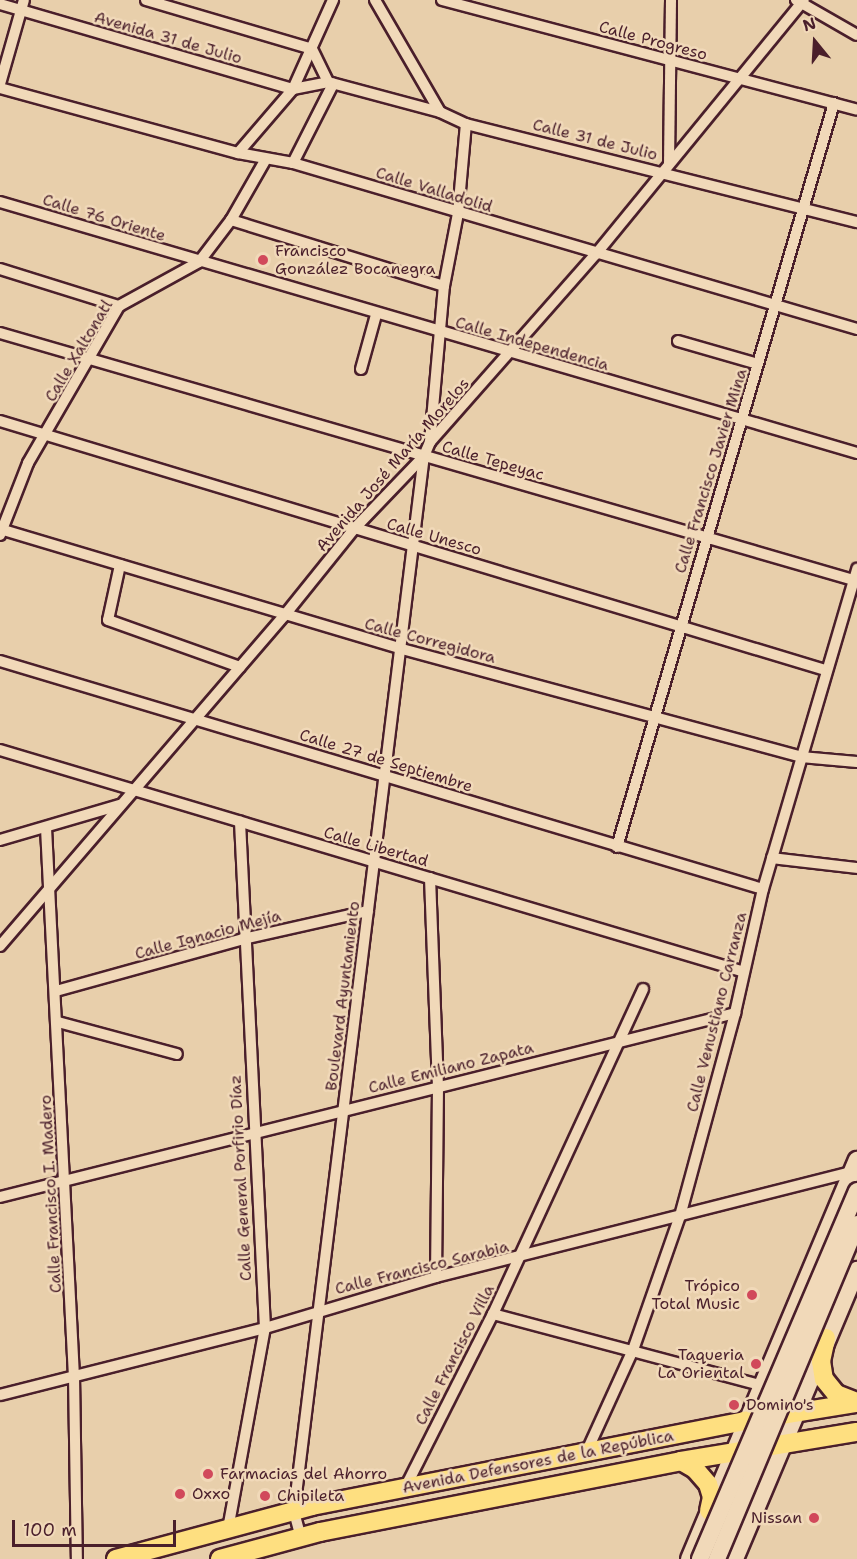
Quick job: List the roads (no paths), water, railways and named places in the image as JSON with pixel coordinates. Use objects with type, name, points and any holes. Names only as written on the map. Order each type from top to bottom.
[{"type":"main road","points":[[689,1559],[744,1421],[854,1166]]},
{"type":"main road","points":[[700,1559],[857,1191]]},
{"type":"main road","points":[[717,1559],[857,1224]]},
{"type":"main road","points":[[735,1559],[826,1338],[857,1270]]},
{"type":"main road","points":[[808,1276],[811,1294],[822,1306],[831,1306],[847,1294]]},
{"type":"main road","points":[[826,1338],[821,1361],[824,1379],[836,1394],[857,1402]]},
{"type":"main road","name":"Avenida Defensores de la República","points":[[116,1559],[294,1511],[744,1421],[795,1415],[857,1402]]},
{"type":"main road","name":"Avenida Defensores de la República","points":[[220,1559],[301,1538],[681,1461],[732,1455],[857,1432]]},
{"type":"main road","points":[[681,1461],[706,1480],[712,1497],[709,1511]]},
{"type":"main road","points":[[701,1530],[729,1523],[744,1539]]},
{"type":"street","points":[[146,0],[312,49],[331,83],[294,163]]},
{"type":"street","points":[[238,153],[293,89],[333,0]]},
{"type":"street","points":[[375,0],[440,112]]},
{"type":"street","name":"Calle Progreso","points":[[442,0],[857,110]]},
{"type":"street","points":[[667,168],[671,0]]},
{"type":"street","points":[[800,1],[857,35]]},
{"type":"street","name":"Avenida José María Morelos","points":[[0,946],[284,616],[354,529],[424,456],[430,442],[511,354],[596,254],[800,1]]},
{"type":"street","name":"Avenida 31 de Julio","points":[[0,4],[22,5],[293,89]]},
{"type":"street","points":[[0,86],[22,5]]},
{"type":"street","name":"Calle 31 de Julio","points":[[293,89],[331,83],[440,112],[466,124],[667,168],[857,222]]},
{"type":"street","name":"Calle Valladolid","points":[[0,86],[238,153],[294,163],[596,254],[857,328]]},
{"type":"street","name":"Calle Francisco Javier Mina","points":[[617,847],[834,103]]},
{"type":"street","points":[[430,442],[444,286],[458,213],[466,124]]},
{"type":"street","name":"Calle Xaltonatl","points":[[1,532],[19,482],[91,359],[119,306],[199,262],[231,220],[266,159]]},
{"type":"street","name":"Calle 76 Oriente","points":[[0,202],[199,262]]},
{"type":"street","points":[[231,220],[444,286]]},
{"type":"street","name":"Calle Independencia","points":[[199,262],[857,453]]},
{"type":"street","points":[[0,269],[119,306]]},
{"type":"street","points":[[361,369],[376,315]]},
{"type":"street","name":"Calle Tepeyac","points":[[0,333],[706,539],[855,580]]},
{"type":"street","points":[[678,340],[758,364]]},
{"type":"street","name":"Calle Unesco","points":[[0,421],[825,670]]},
{"type":"street","name":"Boulevard Ayuntamiento","points":[[301,1538],[294,1511],[321,1310],[374,863],[416,547],[424,456]]},
{"type":"street","name":"Calle Corregidora","points":[[1,532],[120,565],[284,616],[801,757],[857,762]]},
{"type":"street","points":[[120,565],[108,620],[240,667]]},
{"type":"street","name":"Calle Venustiano Carranza","points":[[585,1454],[633,1350],[680,1216],[735,1013],[763,889],[825,670],[857,568]]},
{"type":"street","name":"Calle 27 de Septiembre","points":[[0,661],[196,718],[385,778],[763,889]]},
{"type":"street","name":"Calle Libertad","points":[[0,750],[744,972]]},
{"type":"street","points":[[0,840],[120,805]]},
{"type":"street","name":"Calle General Porfirio Díaz","points":[[228,1529],[265,1328],[252,1136],[240,822]]},
{"type":"street","name":"Calle Francisco I. Madero","points":[[46,828],[52,887],[74,1376],[77,1559]]},
{"type":"street","points":[[772,858],[857,867]]},
{"type":"street","points":[[430,878],[438,1087],[436,1277]]},
{"type":"street","name":"Calle Ignacio Mejía","points":[[56,991],[243,939],[368,911]]},
{"type":"street","name":"Calle Francisco Villa","points":[[405,1488],[493,1314],[622,1040],[643,989]]},
{"type":"street","name":"Calle Emiliano Zapata","points":[[0,1197],[252,1136],[735,1013]]},
{"type":"street","points":[[58,1022],[177,1054]]},
{"type":"street","name":"Calle Francisco Sarabia","points":[[0,1395],[265,1328],[436,1277],[519,1259],[854,1166]]},
{"type":"street","points":[[493,1314],[760,1385]]},
{"type":"place","name":"Francisco González Bocanegra","points":[[263,260]]},
{"type":"place","name":"Trópico Total Music","points":[[752,1295]]},
{"type":"place","name":"Taqueria La Oriental","points":[[756,1364]]},
{"type":"place","name":"Domino's","points":[[734,1405]]},
{"type":"place","name":"Farmacias del Ahorro","points":[[208,1474]]},
{"type":"place","name":"Oxxo","points":[[180,1494]]},
{"type":"place","name":"Chipileta","points":[[265,1496]]},
{"type":"place","name":"Nissan","points":[[814,1518]]}]
